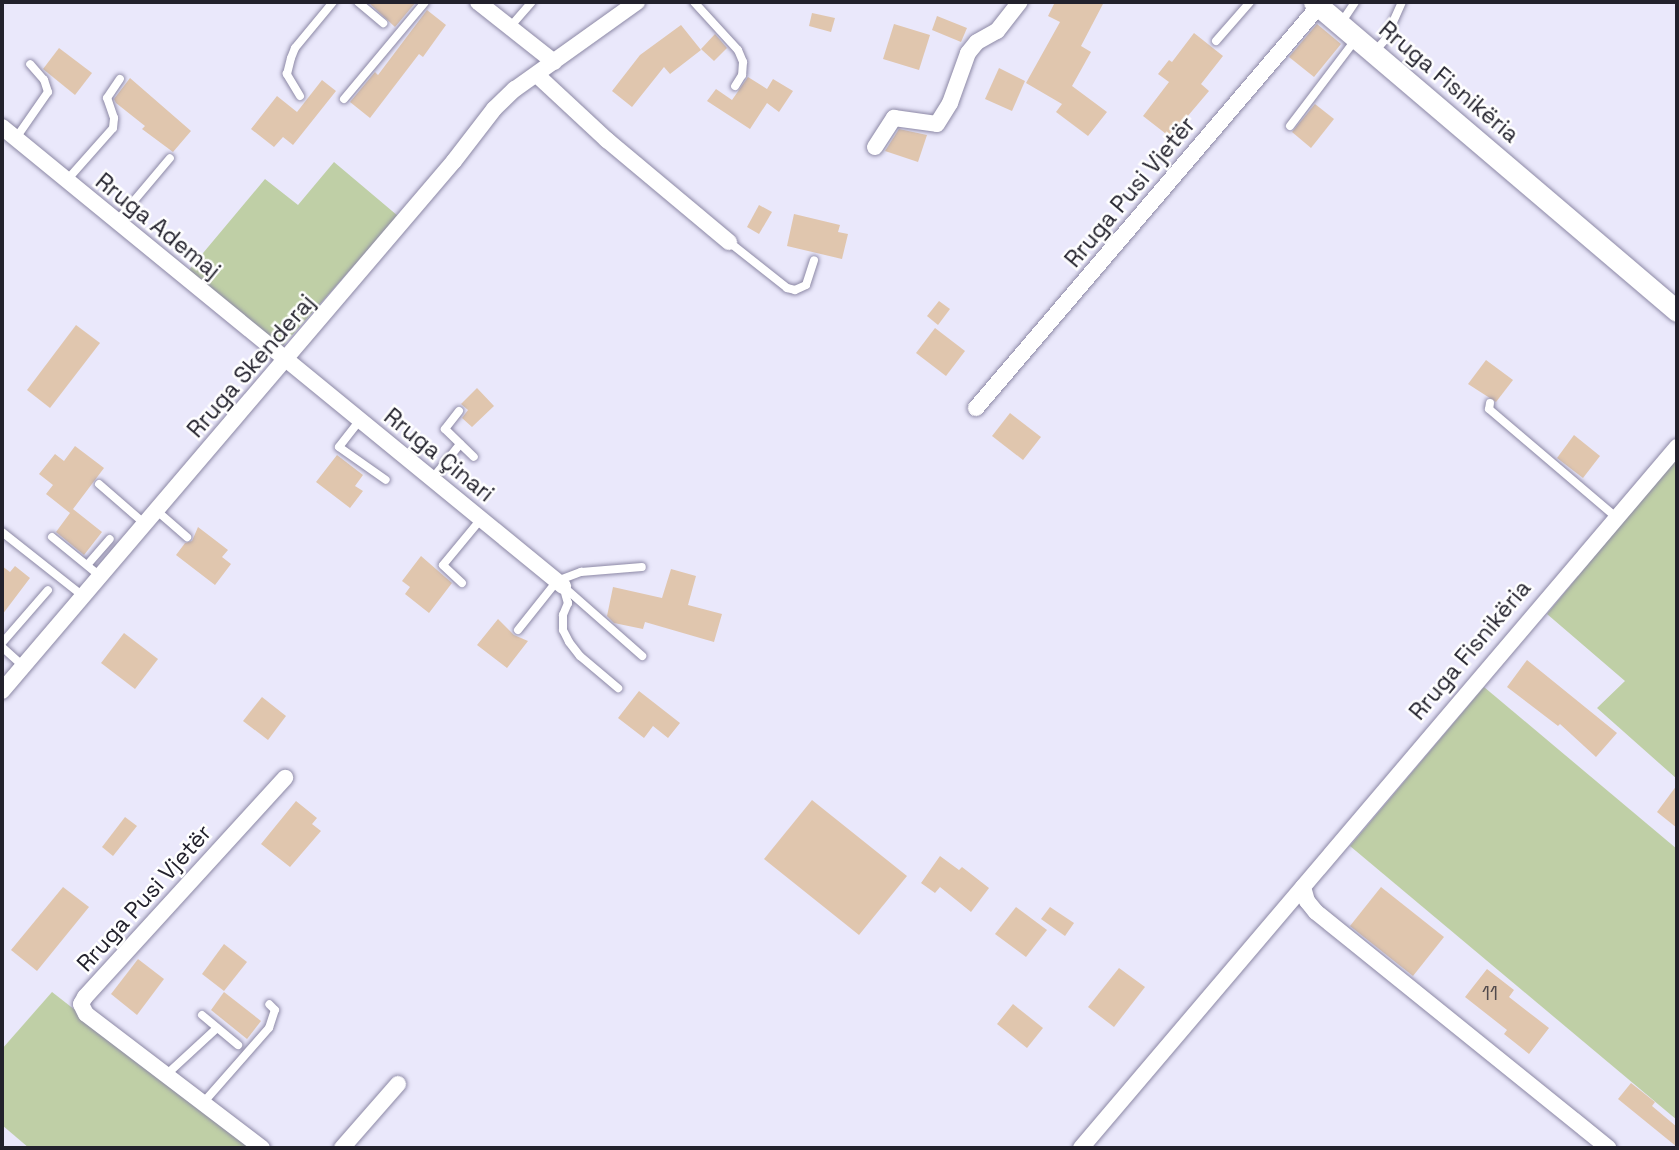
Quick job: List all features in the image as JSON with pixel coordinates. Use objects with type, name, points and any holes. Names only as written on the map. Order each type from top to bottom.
[{"type":"street","name":"Rruga Skenderaj","points":[[2,691],[286,360],[454,161],[494,109],[515,89],[637,2]]},
{"type":"street","points":[[875,147],[894,118],[937,124],[950,103],[968,53],[977,42],[997,31],[1020,2]]},
{"type":"street","points":[[486,4],[554,62]]},
{"type":"street","name":"Rruga Fisnikëria","points":[[1316,4],[1677,311]]},
{"type":"street","name":"Rruga Pusi Vjetër","points":[[976,408],[1316,4]]},
{"type":"street","points":[[537,75],[607,140],[729,242]]},
{"type":"street","name":"Rruga Ademaj","points":[[2,127],[286,360]]},
{"type":"street","name":"Rruga Çinari","points":[[286,360],[560,584]]},
{"type":"street","name":"Rruga Fisnikëria","points":[[1081,1148],[1677,447]]},
{"type":"street","name":"Rruga Pusi Vjetër","points":[[262,1148],[86,1014],[81,1004],[285,778]]},
{"type":"street","points":[[1303,887],[1307,901],[1315,912],[1609,1148]]},
{"type":"street","points":[[342,1148],[398,1084]]},
{"type":"lane","points":[[300,96],[287,74],[290,58],[295,48],[333,2]]},
{"type":"lane","points":[[358,2],[383,23]]},
{"type":"lane","points":[[344,99],[425,2]]},
{"type":"lane","points":[[510,27],[532,2]]},
{"type":"lane","points":[[694,2],[738,50],[743,62],[735,86]]},
{"type":"lane","points":[[1216,41],[1250,2]]},
{"type":"lane","points":[[1290,126],[1349,31],[1355,2]]},
{"type":"lane","points":[[1374,53],[1385,40],[1402,2]]},
{"type":"lane","points":[[16,138],[48,92],[44,80],[30,64]]},
{"type":"lane","points":[[67,180],[113,128],[114,118],[107,98],[120,79]]},
{"type":"lane","points":[[117,221],[170,158]]},
{"type":"lane","points":[[729,242],[787,288],[795,290],[806,285],[814,260]]},
{"type":"lane","points":[[1490,403],[1489,409],[1616,519]]},
{"type":"lane","points":[[459,411],[445,429],[474,457]]},
{"type":"lane","points":[[360,420],[339,447],[386,480]]},
{"type":"lane","points":[[432,479],[460,443]]},
{"type":"lane","points":[[99,484],[145,524]]},
{"type":"lane","points":[[157,511],[187,537]]},
{"type":"lane","points":[[462,583],[443,565],[481,519]]},
{"type":"lane","points":[[2,532],[83,596]]},
{"type":"lane","points":[[52,537],[100,576]]},
{"type":"lane","points":[[88,564],[110,539]]},
{"type":"lane","points":[[518,630],[560,584],[581,572],[642,567]]},
{"type":"lane","points":[[560,584],[642,656]]},
{"type":"lane","points":[[560,584],[568,603],[564,631],[569,642],[580,656],[618,688]]},
{"type":"lane","points":[[23,666],[2,645],[48,590]]},
{"type":"lane","points":[[203,1103],[269,1028],[275,1010],[269,1004]]},
{"type":"lane","points":[[202,1015],[238,1045]]},
{"type":"lane","points":[[166,1075],[217,1028]]},
{"type":"green space","points":[[334,162],[398,216],[280,349],[188,271],[265,179],[298,205]]},
{"type":"green space","points":[[1677,456],[1677,779],[1597,708],[1625,681],[1547,614]]},
{"type":"green space","points":[[1484,687],[1677,849],[1677,1120],[1350,846]]},
{"type":"green space","points":[[52,992],[252,1148],[29,1148],[2,1125],[2,1049]]},
{"type":"building","points":[[368,2],[416,2],[395,27]]},
{"type":"building","points":[[1055,2],[1104,2],[1081,46],[1091,52],[1072,86],[1107,112],[1088,136],[1056,112],[1062,104],[1026,83],[1060,22],[1048,16]]},
{"type":"building","points":[[427,10],[446,25],[423,57],[419,54],[370,118],[350,102],[375,72],[378,75]]},
{"type":"building","points":[[812,13],[835,18],[831,32],[809,26]]},
{"type":"building","points":[[937,16],[967,28],[961,42],[932,30]]},
{"type":"building","points":[[894,24],[930,35],[919,70],[883,59]]},
{"type":"building","points":[[1317,24],[1341,44],[1314,77],[1289,57]]},
{"type":"building","points":[[681,25],[701,50],[670,74],[664,67],[632,107],[612,91],[640,55]]},
{"type":"building","points":[[1194,33],[1223,56],[1201,84],[1209,91],[1170,137],[1143,116],[1169,82],[1158,74],[1169,60],[1172,62]]},
{"type":"building","points":[[715,34],[727,48],[714,61],[701,49]]},
{"type":"building","points":[[59,48],[92,73],[75,95],[43,69]]},
{"type":"building","points":[[999,68],[1025,81],[1012,111],[985,99]]},
{"type":"building","points":[[748,77],[767,89],[773,79],[793,91],[779,112],[767,103],[750,129],[707,101],[716,89],[732,100]]},
{"type":"building","points":[[130,78],[191,131],[173,152],[142,129],[145,126],[116,103],[114,99]]},
{"type":"building","points":[[322,80],[336,91],[293,145],[283,137],[274,147],[251,129],[277,96],[297,112]]},
{"type":"building","points":[[1315,104],[1334,119],[1311,148],[1292,132]]},
{"type":"building","points":[[899,129],[927,135],[918,162],[885,151]]},
{"type":"building","points":[[759,205],[772,212],[759,234],[747,227]]},
{"type":"building","points":[[794,214],[840,225],[838,232],[848,234],[842,259],[787,246]]},
{"type":"building","points":[[939,301],[950,309],[938,325],[927,316]]},
{"type":"building","points":[[76,325],[100,343],[50,408],[27,390]]},
{"type":"building","points":[[935,328],[965,351],[946,376],[916,353]]},
{"type":"building","points":[[1486,360],[1513,380],[1496,402],[1468,384]]},
{"type":"building","points":[[477,388],[494,406],[472,427],[462,418],[468,410],[461,404]]},
{"type":"building","points":[[1010,413],[1041,437],[1023,460],[992,436]]},
{"type":"building","points":[[1574,435],[1600,456],[1583,478],[1557,458]]},
{"type":"building","points":[[75,446],[104,468],[73,509],[102,532],[84,555],[56,532],[70,513],[46,494],[53,485],[39,474],[55,454],[64,461]]},
{"type":"building","points":[[337,455],[363,475],[355,486],[363,491],[350,508],[316,482]]},
{"type":"building","points":[[198,527],[228,550],[222,557],[231,564],[215,585],[176,555],[185,543],[192,541]]},
{"type":"building","points":[[421,556],[452,583],[429,613],[405,594],[410,587],[402,581]]},
{"type":"building","points":[[2,566],[10,572],[15,566],[30,578],[2,615]]},
{"type":"building","points":[[671,569],[696,576],[688,605],[722,614],[714,642],[645,622],[643,629],[614,623],[607,616],[613,587],[662,598]]},
{"type":"building","points":[[498,619],[514,635],[528,641],[507,668],[477,645]]},
{"type":"building","points":[[124,633],[158,659],[135,689],[101,663]]},
{"type":"building","points":[[1527,660],[1617,733],[1596,757],[1560,724],[1558,726],[1507,687]]},
{"type":"building","points":[[639,691],[680,723],[668,738],[653,726],[644,738],[618,718]]},
{"type":"building","points":[[262,697],[286,716],[268,740],[243,721]]},
{"type":"building","points":[[1677,785],[1677,828],[1657,812]]},
{"type":"building","points":[[812,800],[907,876],[859,935],[764,859]]},
{"type":"building","points":[[296,801],[317,818],[312,824],[321,831],[290,867],[261,844]]},
{"type":"building","points":[[125,817],[137,826],[113,856],[102,847]]},
{"type":"building","points":[[940,856],[959,870],[962,867],[989,888],[971,912],[940,887],[935,893],[921,883]]},
{"type":"building","points":[[63,887],[89,907],[37,971],[11,950]]},
{"type":"building","points":[[1381,887],[1444,937],[1413,976],[1350,926]]},
{"type":"building","points":[[1016,907],[1047,930],[1026,957],[995,934]]},
{"type":"building","points":[[1050,907],[1074,923],[1065,936],[1041,919]]},
{"type":"building","points":[[224,944],[247,962],[224,991],[202,974]]},
{"type":"building","points":[[138,959],[164,979],[137,1015],[111,994]]},
{"type":"building","points":[[1119,968],[1145,987],[1114,1027],[1088,1007]]},
{"type":"building","points":[[1487,969],[1514,990],[1509,997],[1549,1028],[1529,1054],[1504,1034],[1507,1030],[1465,997]]},
{"type":"building","points":[[224,992],[261,1021],[247,1039],[211,1010]]},
{"type":"building","points":[[1013,1004],[1043,1028],[1027,1048],[997,1024]]},
{"type":"building","points":[[1631,1083],[1655,1102],[1652,1106],[1677,1127],[1677,1147],[1618,1099]]}]
